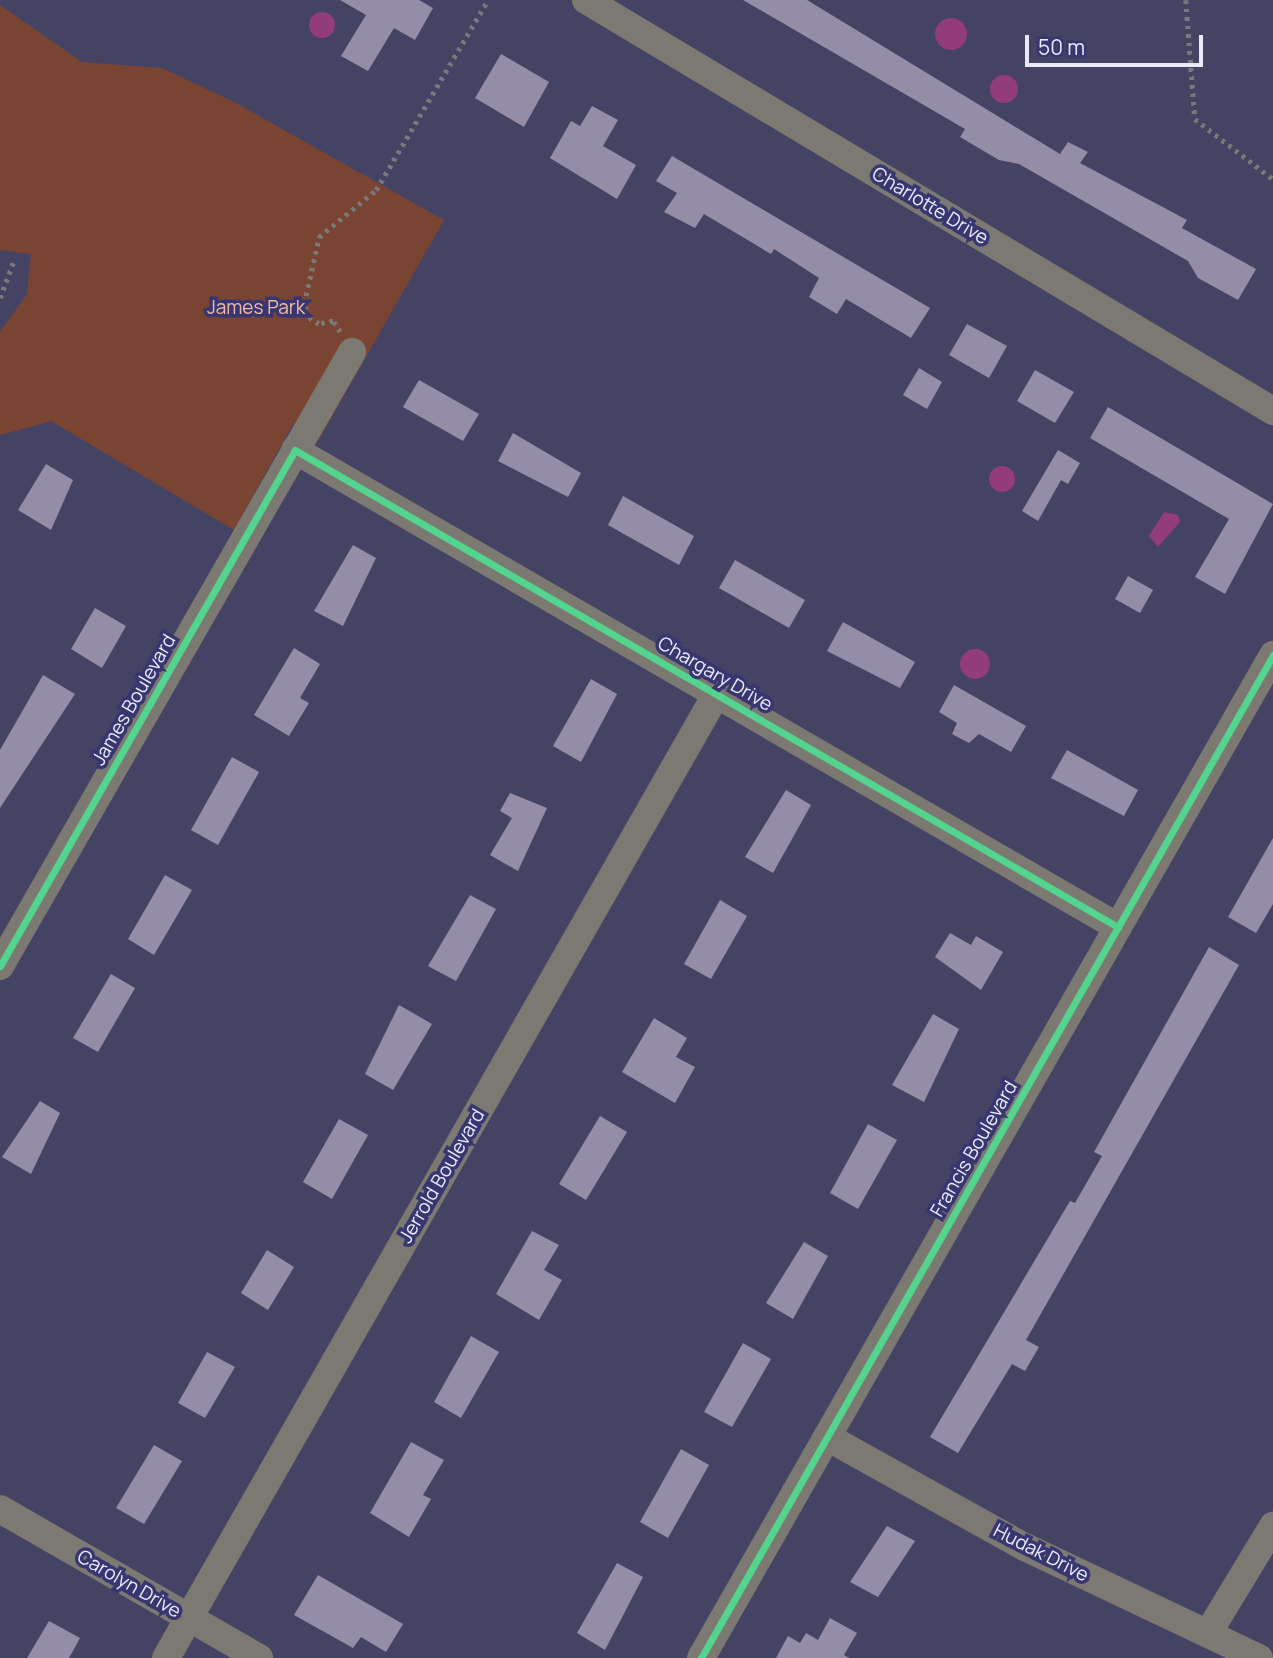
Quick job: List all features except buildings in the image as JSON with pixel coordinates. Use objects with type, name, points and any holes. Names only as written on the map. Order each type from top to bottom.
[{"type":"street","name":"Charlotte Drive","points":[[586,0],[1273,411]]},
{"type":"street","name":"James Boulevard","points":[[0,966],[352,352]]},
{"type":"street","name":"Chargary Drive","points":[[295,450],[1118,927]]},
{"type":"street","name":"Francis Boulevard","points":[[701,1658],[1273,655]]},
{"type":"street","name":"Jerrold Boulevard","points":[[166,1658],[717,693]]},
{"type":"street","name":"Hudak Drive","points":[[827,1437],[1026,1547],[1210,1630],[1259,1658]]},
{"type":"street","name":"Carolyn Drive","points":[[0,1509],[259,1658]]},
{"type":"street","points":[[1210,1630],[1273,1526]]},
{"type":"path","points":[[333,321],[319,324],[303,304],[319,237],[376,190],[488,0]]},
{"type":"path","points":[[1186,0],[1195,119],[1273,178]]},
{"type":"path","points":[[0,298],[14,260]]},
{"type":"green space","name":"James Park","points":[[0,5],[82,62],[162,68],[236,103],[444,220],[318,441],[293,424],[234,530],[51,421],[0,435],[0,332],[27,294],[31,254],[0,250]]},
{"type":"shaded area","points":[[322,12],[331,16],[335,25],[331,34],[322,38],[313,34],[309,25],[313,16]]},
{"type":"shaded area","points":[[951,18],[962,23],[967,34],[962,45],[951,50],[940,45],[935,34],[940,23]]},
{"type":"shaded area","points":[[1004,75],[1014,79],[1018,89],[1014,99],[1004,103],[994,99],[990,89],[994,79]]},
{"type":"shaded area","points":[[1002,466],[1011,470],[1015,479],[1011,488],[1002,492],[993,488],[989,479],[993,470]]},
{"type":"shaded area","points":[[1164,512],[1178,515],[1180,522],[1158,547],[1149,536]]},
{"type":"shaded area","points":[[975,649],[986,653],[990,664],[986,675],[975,679],[964,675],[960,664],[964,653]]},
{"type":"cycle path","points":[[0,966],[295,450],[1118,927]]},
{"type":"cycle path","points":[[701,1658],[1273,655]]}]
